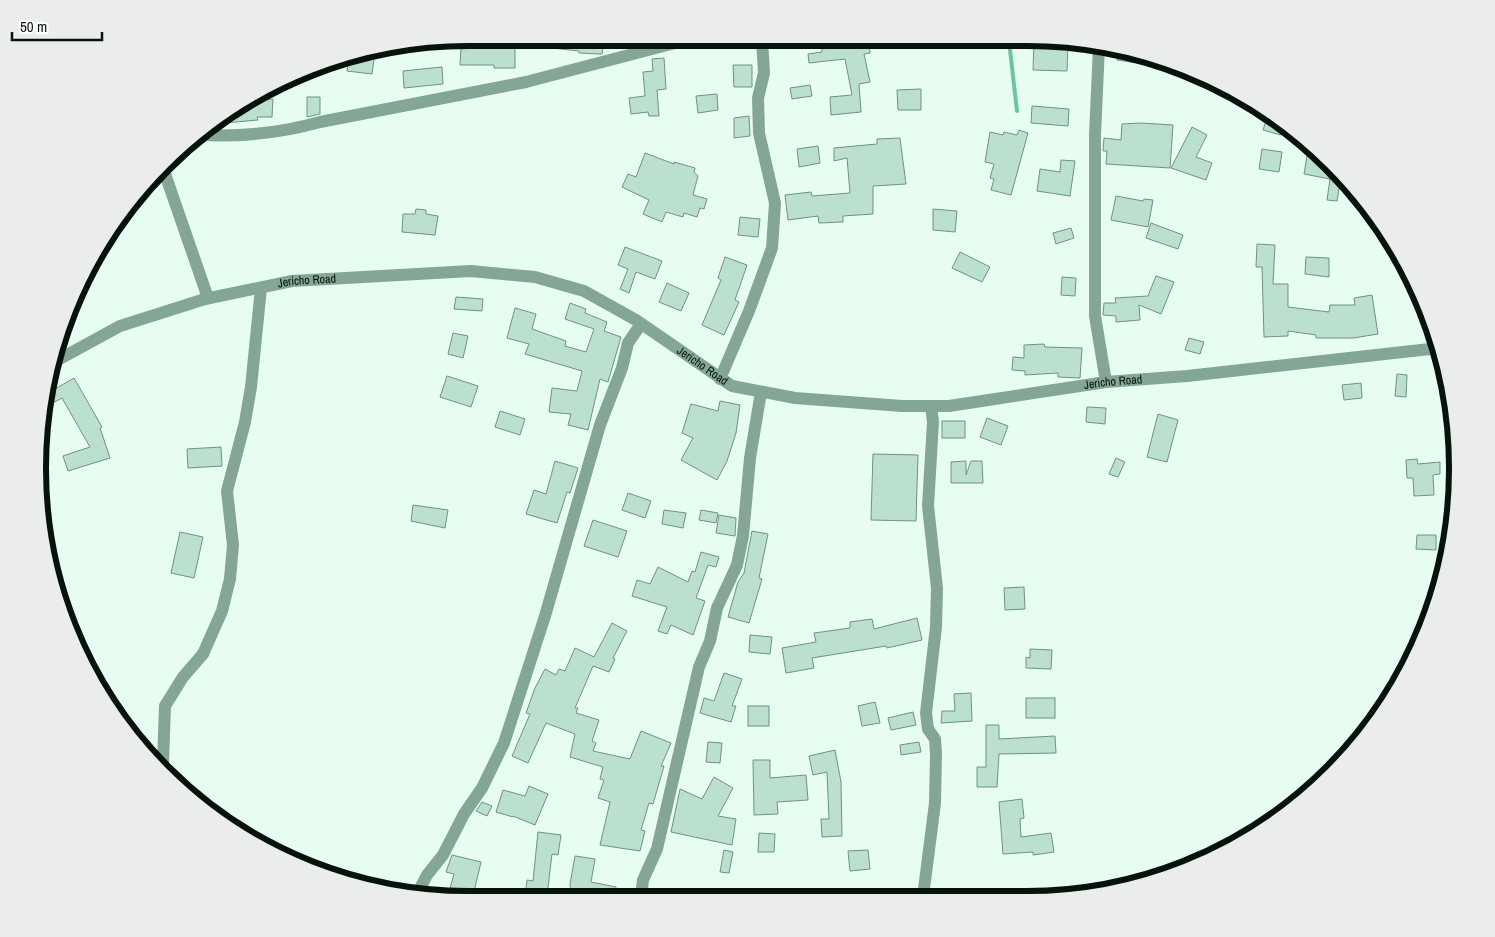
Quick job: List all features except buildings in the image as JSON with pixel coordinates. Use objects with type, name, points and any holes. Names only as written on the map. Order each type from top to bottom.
[{"type":"street","points":[[209,135],[242,137],[288,131],[320,122],[526,82],[662,46]]},
{"type":"street","points":[[720,379],[749,311],[772,248],[776,203],[759,132],[758,98],[764,74],[762,46]]},
{"type":"street","points":[[1099,52],[1095,135],[1095,316],[1106,382]]},
{"type":"street","points":[[165,175],[208,298]]},
{"type":"street","name":"Jericho Road","points":[[61,358],[120,326],[208,298],[292,281],[471,271],[535,277],[584,292],[641,324],[732,386],[795,398],[902,406],[949,406],[1106,382],[1187,376],[1431,349]]},
{"type":"street","points":[[163,760],[165,706],[184,677],[203,654],[222,611],[230,578],[233,545],[227,491],[252,387],[261,288]]},
{"type":"street","points":[[420,888],[427,875],[443,855],[464,814],[482,788],[504,743],[545,616],[600,425],[622,368],[628,343],[641,324]]},
{"type":"street","points":[[642,891],[643,880],[657,849],[699,667],[710,641],[717,608],[737,564],[743,536],[750,458],[761,392]]},
{"type":"street","points":[[924,890],[935,802],[936,764],[935,739],[928,730],[926,714],[936,627],[938,588],[928,506],[933,422],[931,406]]},
{"type":"waterway","points":[[1010,46],[1017,111]]}]
